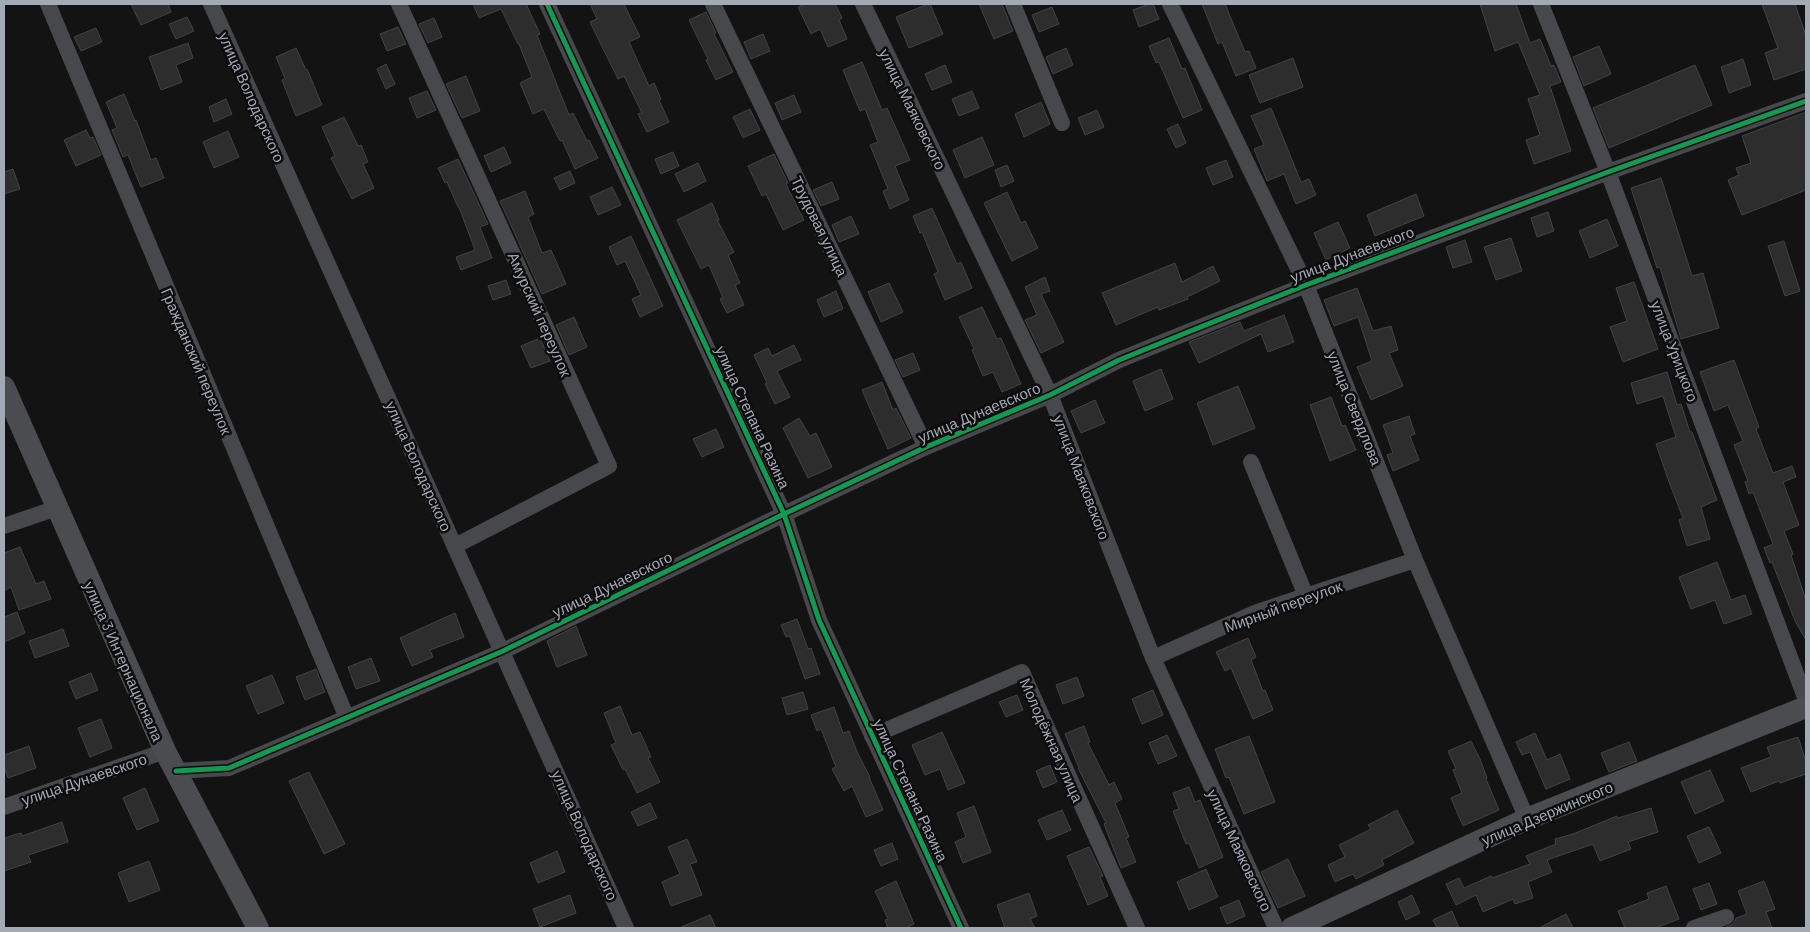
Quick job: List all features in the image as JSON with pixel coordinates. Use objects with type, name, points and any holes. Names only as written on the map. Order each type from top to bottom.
[{"type":"street","name":"Гражданский переулок","points":[[48,4],[347,718]]},
{"type":"street","name":"улица Володарского","points":[[211,4],[626,928]]},
{"type":"street","name":"Амурский переулок","points":[[399,4],[609,466],[455,546]]},
{"type":"street","name":"улица Степана Разина","points":[[547,4],[784,514],[819,620],[961,928]]},
{"type":"street","name":"Трудовая улица","points":[[713,4],[926,447]]},
{"type":"street","name":"улица Маяковского","points":[[863,4],[1050,395],[1154,658],[1276,928]]},
{"type":"street","points":[[1013,4],[1062,122]]},
{"type":"street","name":"улица Свердлова","points":[[1170,4],[1306,285],[1415,560],[1527,819]]},
{"type":"street","name":"улица Урицкого","points":[[1541,4],[1608,172],[1806,700]]},
{"type":"street","name":"улица Дунаевского","points":[[176,771],[229,768],[503,651],[784,514],[926,447],[1050,395],[1119,360],[1306,285],[1608,172],[1806,101]]},
{"type":"street","name":"улица 3 Интернационала","points":[[4,387],[165,751],[258,928]]},
{"type":"street","points":[[1251,462],[1306,596]]},
{"type":"street","points":[[4,526],[56,508]]},
{"type":"street","name":"Мирный переулок","points":[[1154,658],[1257,612],[1415,560]]},
{"type":"street","name":"Молодёжная улица","points":[[872,736],[1022,672],[1137,928]]},
{"type":"street","name":"улица Дзержинского","points":[[1292,928],[1527,819],[1806,707]]},
{"type":"street","name":"улица Дунаевского","points":[[4,807],[165,751]]},
{"type":"street","points":[[1694,928],[1726,917]]},
{"type":"building","points":[[131,4],[168,4],[171,12],[141,25]]},
{"type":"building","points":[[473,4],[526,4],[540,34],[537,35],[569,115],[573,113],[598,158],[575,169],[562,140],[560,141],[544,109],[533,114],[520,83],[532,77],[519,44],[501,9],[479,18]]},
{"type":"building","points":[[590,4],[624,4],[640,37],[629,42],[649,86],[654,83],[669,122],[647,132],[638,114],[642,113],[624,76],[618,79],[590,22],[597,19]]},
{"type":"building","points":[[805,4],[835,4],[842,18],[839,20],[847,39],[828,47],[820,29],[811,34],[798,7]]},
{"type":"building","points":[[930,4],[943,34],[909,48],[896,17]]},
{"type":"building","points":[[979,4],[1002,4],[1013,31],[994,39]]},
{"type":"building","points":[[1153,4],[1159,19],[1139,27],[1133,10]]},
{"type":"building","points":[[1202,4],[1225,4],[1245,52],[1249,51],[1256,68],[1236,76],[1222,42],[1218,44]]},
{"type":"building","points":[[1480,4],[1516,4],[1530,43],[1540,39],[1551,66],[1554,65],[1561,82],[1550,86],[1571,151],[1534,164],[1526,140],[1540,135],[1528,99],[1540,95],[1518,42],[1495,51]]},
{"type":"building","points":[[1762,4],[1795,4],[1806,36],[1806,69],[1774,80],[1765,53],[1778,48]]},
{"type":"building","points":[[1052,7],[1059,24],[1039,32],[1032,15]]},
{"type":"building","points":[[706,12],[716,33],[714,34],[733,72],[716,80],[689,20]]},
{"type":"building","points":[[187,17],[194,31],[176,39],[169,24]]},
{"type":"building","points":[[434,18],[442,37],[428,43],[419,24]]},
{"type":"building","points":[[398,27],[406,44],[387,51],[380,34]]},
{"type":"building","points":[[96,28],[102,42],[81,51],[74,37]]},
{"type":"building","points":[[763,34],[770,51],[751,59],[744,42]]},
{"type":"building","points":[[1169,38],[1182,69],[1185,68],[1202,110],[1183,118],[1159,62],[1156,63],[1149,46]]},
{"type":"building","points":[[188,43],[193,58],[176,65],[182,82],[161,90],[149,57]]},
{"type":"building","points":[[1599,46],[1611,74],[1584,86],[1573,57]]},
{"type":"building","points":[[296,48],[322,105],[296,116],[282,80],[285,78],[276,57]]},
{"type":"building","points":[[1066,48],[1073,65],[1053,74],[1046,57]]},
{"type":"building","points":[[1293,58],[1303,87],[1260,103],[1249,75]]},
{"type":"building","points":[[1743,59],[1751,85],[1729,93],[1721,67]]},
{"type":"building","points":[[862,62],[882,110],[887,108],[910,160],[895,166],[909,200],[890,209],[883,191],[888,189],[870,145],[878,142],[865,109],[860,111],[843,70]]},
{"type":"building","points":[[386,64],[395,84],[386,89],[377,69]]},
{"type":"building","points":[[945,65],[952,82],[932,90],[925,74]]},
{"type":"building","points":[[1695,65],[1712,105],[1609,148],[1593,108]]},
{"type":"building","points":[[466,76],[480,111],[462,118],[446,84]]},
{"type":"building","points":[[427,91],[436,110],[417,118],[409,98]]},
{"type":"building","points":[[972,91],[979,108],[959,116],[952,99]]},
{"type":"building","points":[[124,94],[151,160],[156,158],[164,178],[141,187],[128,155],[123,157],[112,130],[117,128],[106,102]]},
{"type":"building","points":[[794,95],[801,112],[782,120],[775,103]]},
{"type":"building","points":[[226,99],[232,114],[214,122],[209,107]]},
{"type":"building","points":[[1041,102],[1050,124],[1024,137],[1015,114]]},
{"type":"building","points":[[1271,108],[1301,182],[1309,179],[1316,195],[1296,204],[1284,174],[1267,181],[1254,149],[1264,145],[1251,116]]},
{"type":"building","points":[[750,109],[760,130],[743,138],[733,117]]},
{"type":"building","points":[[1097,110],[1104,127],[1085,135],[1078,118]]},
{"type":"building","points":[[1806,112],[1806,190],[1742,215],[1728,180],[1739,175],[1736,168],[1751,163],[1742,136]]},
{"type":"building","points":[[344,117],[358,146],[361,145],[368,162],[363,164],[374,188],[352,199],[331,158],[335,156],[322,127]]},
{"type":"building","points":[[1178,124],[1186,143],[1176,148],[1167,129]]},
{"type":"building","points":[[86,130],[90,138],[93,137],[101,155],[76,166],[64,140]]},
{"type":"building","points":[[228,131],[239,157],[214,168],[203,142]]},
{"type":"building","points":[[982,137],[994,165],[965,178],[953,150]]},
{"type":"building","points":[[504,147],[511,163],[491,172],[484,156]]},
{"type":"building","points":[[673,152],[679,166],[661,174],[655,159]]},
{"type":"building","points":[[774,154],[804,220],[783,230],[766,194],[762,196],[748,166]]},
{"type":"building","points":[[458,159],[488,224],[480,227],[492,258],[461,270],[456,257],[475,250],[459,207],[438,168]]},
{"type":"building","points":[[1226,160],[1233,177],[1213,185],[1206,168]]},
{"type":"building","points":[[698,163],[706,181],[684,192],[675,174]]},
{"type":"building","points":[[1007,165],[1014,181],[1001,187],[995,170]]},
{"type":"building","points":[[13,169],[20,189],[4,194],[4,172]]},
{"type":"building","points":[[570,171],[575,183],[560,190],[554,178]]},
{"type":"building","points":[[1661,178],[1692,276],[1703,273],[1719,328],[1681,339],[1660,267],[1657,268],[1631,188]]},
{"type":"building","points":[[832,182],[839,199],[821,206],[813,190]]},
{"type":"building","points":[[612,187],[621,205],[598,215],[590,197]]},
{"type":"building","points":[[525,191],[534,214],[528,217],[542,253],[551,250],[566,284],[542,294],[500,201]]},
{"type":"building","points":[[1007,192],[1021,223],[1025,221],[1038,248],[1012,261],[984,203]]},
{"type":"building","points":[[1416,194],[1424,216],[1375,236],[1367,215]]},
{"type":"building","points":[[712,203],[719,220],[717,220],[734,252],[728,255],[740,283],[735,285],[744,305],[727,313],[720,299],[723,298],[709,265],[701,269],[677,220]]},
{"type":"building","points":[[932,208],[957,264],[961,262],[972,288],[945,300],[934,274],[938,272],[922,232],[920,233],[913,216]]},
{"type":"building","points":[[1548,212],[1554,231],[1537,237],[1531,218]]},
{"type":"building","points":[[851,216],[859,234],[839,242],[832,225]]},
{"type":"building","points":[[1607,219],[1618,246],[1590,258],[1579,231]]},
{"type":"building","points":[[1338,222],[1350,248],[1326,260],[1314,233]]},
{"type":"building","points":[[631,236],[663,306],[640,317],[632,299],[641,295],[625,261],[617,265],[609,247]]},
{"type":"building","points":[[1511,238],[1522,271],[1496,280],[1484,247]]},
{"type":"building","points":[[1465,240],[1472,262],[1453,268],[1446,247]]},
{"type":"building","points":[[1784,241],[1800,291],[1785,296],[1768,246]]},
{"type":"building","points":[[1175,263],[1182,282],[1213,266],[1220,281],[1187,297],[1188,299],[1159,310],[1158,307],[1116,325],[1102,293]]},
{"type":"building","points":[[1045,277],[1050,291],[1041,294],[1064,342],[1041,353],[1025,320],[1037,315],[1025,287]]},
{"type":"building","points":[[506,280],[511,294],[493,300],[488,286]]},
{"type":"building","points":[[1634,282],[1658,349],[1623,362],[1610,327],[1627,321],[1616,288]]},
{"type":"building","points":[[889,283],[903,312],[881,322],[868,292]]},
{"type":"building","points":[[1357,288],[1373,331],[1391,326],[1398,350],[1389,353],[1403,386],[1371,400],[1357,367],[1372,361],[1358,317],[1334,326],[1324,300]]},
{"type":"building","points":[[836,291],[843,309],[824,317],[817,300]]},
{"type":"building","points":[[982,307],[997,339],[1001,338],[1021,384],[1002,392],[993,372],[983,376],[972,350],[974,349],[959,317]]},
{"type":"building","points":[[1284,315],[1294,342],[1268,352],[1261,334],[1199,363],[1189,342],[1240,322],[1244,331]]},
{"type":"building","points":[[574,317],[587,347],[569,355],[556,325]]},
{"type":"building","points":[[540,338],[550,361],[531,368],[521,346]]},
{"type":"building","points":[[794,345],[801,360],[777,371],[790,397],[775,404],[754,355],[768,348],[772,356]]},
{"type":"building","points":[[913,353],[920,370],[903,377],[895,360]]},
{"type":"building","points":[[1734,360],[1759,427],[1756,429],[1773,473],[1792,466],[1796,477],[1783,482],[1799,525],[1784,531],[1793,554],[1791,555],[1806,600],[1806,640],[1795,621],[1772,562],[1770,563],[1764,548],[1773,544],[1753,492],[1749,494],[1745,482],[1748,481],[1734,445],[1743,441],[1728,405],[1714,411],[1700,372]]},
{"type":"building","points":[[1161,369],[1173,399],[1145,411],[1133,381]]},
{"type":"building","points":[[1667,372],[1677,405],[1681,404],[1717,500],[1701,507],[1710,539],[1687,546],[1679,520],[1683,518],[1656,444],[1676,437],[1663,396],[1637,404],[1631,383]]},
{"type":"building","points":[[882,382],[893,410],[896,408],[911,438],[888,449],[862,390]]},
{"type":"building","points":[[1238,386],[1255,428],[1213,445],[1197,403]]},
{"type":"building","points":[[1331,397],[1342,426],[1345,425],[1356,450],[1330,461],[1310,405]]},
{"type":"building","points":[[1095,400],[1105,423],[1081,433],[1071,411]]},
{"type":"building","points":[[1409,416],[1415,434],[1410,436],[1419,460],[1393,471],[1387,455],[1393,453],[1383,425]]},
{"type":"building","points":[[799,418],[810,436],[816,433],[832,467],[808,478],[783,428]]},
{"type":"building","points":[[716,429],[724,447],[702,457],[693,439]]},
{"type":"building","points":[[20,547],[36,584],[44,581],[51,599],[19,610],[11,587],[4,591],[4,553]]},
{"type":"building","points":[[1717,562],[1731,600],[1745,595],[1752,614],[1724,624],[1715,600],[1691,609],[1679,577]]},
{"type":"building","points":[[17,612],[25,633],[4,642],[4,617]]},
{"type":"building","points":[[455,613],[464,637],[430,650],[433,657],[412,666],[400,638]]},
{"type":"building","points":[[797,619],[808,649],[811,648],[820,674],[805,679],[790,636],[786,637],[781,625]]},
{"type":"building","points":[[576,626],[587,655],[557,667],[547,641]]},
{"type":"building","points":[[63,629],[69,646],[35,658],[29,641]]},
{"type":"building","points":[[1248,638],[1256,657],[1251,660],[1263,691],[1265,690],[1273,710],[1253,719],[1231,668],[1225,671],[1216,652]]},
{"type":"building","points":[[371,658],[380,681],[356,689],[348,667]]},
{"type":"building","points":[[316,669],[325,692],[305,700],[296,677]]},
{"type":"building","points":[[91,673],[98,690],[76,699],[69,682]]},
{"type":"building","points":[[272,675],[284,703],[258,714],[246,686]]},
{"type":"building","points":[[1077,677],[1084,696],[1063,704],[1056,685]]},
{"type":"building","points":[[1153,690],[1163,715],[1142,724],[1132,699]]},
{"type":"building","points":[[803,692],[808,709],[787,715],[782,698]]},
{"type":"building","points":[[1017,695],[1023,710],[1006,717],[999,702]]},
{"type":"building","points":[[620,706],[632,735],[640,732],[651,757],[648,758],[660,782],[637,793],[611,745],[616,743],[604,713]]},
{"type":"building","points":[[834,707],[843,733],[849,731],[883,810],[866,817],[852,786],[844,791],[832,769],[836,767],[821,729],[817,731],[811,715]]},
{"type":"building","points":[[101,719],[112,748],[90,757],[78,728]]},
{"type":"building","points":[[1084,726],[1090,742],[1088,743],[1109,785],[1114,782],[1122,799],[1115,803],[1129,837],[1126,838],[1136,862],[1121,868],[1104,824],[1106,823],[1078,768],[1065,734]]},
{"type":"building","points":[[942,732],[965,783],[948,790],[940,769],[925,775],[912,745]]},
{"type":"building","points":[[1535,733],[1547,760],[1560,754],[1570,779],[1546,789],[1530,752],[1522,755],[1516,742]]},
{"type":"building","points":[[1167,735],[1177,756],[1158,764],[1149,743]]},
{"type":"building","points":[[1249,736],[1275,802],[1244,814],[1229,777],[1226,778],[1215,749]]},
{"type":"building","points":[[1798,737],[1806,762],[1806,774],[1780,783],[1779,781],[1751,792],[1741,768],[1771,757],[1767,747]]},
{"type":"building","points":[[1471,741],[1480,759],[1499,810],[1463,826],[1451,798],[1462,793],[1453,770],[1456,769],[1448,751]]},
{"type":"building","points":[[1629,742],[1637,761],[1609,772],[1601,753]]},
{"type":"building","points":[[29,746],[36,768],[8,778],[4,766],[4,755]]},
{"type":"building","points":[[1050,765],[1057,782],[1043,788],[1036,771]]},
{"type":"building","points":[[1710,770],[1724,801],[1695,814],[1681,782]]},
{"type":"building","points":[[309,772],[345,844],[324,854],[289,781]]},
{"type":"building","points":[[1189,787],[1195,802],[1200,800],[1223,857],[1199,868],[1189,843],[1186,844],[1173,811],[1179,809],[1173,793]]},
{"type":"building","points":[[145,788],[159,821],[137,830],[123,798]]},
{"type":"building","points":[[650,803],[657,818],[638,826],[631,812]]},
{"type":"building","points":[[974,806],[991,852],[963,863],[955,842],[966,837],[957,813]]},
{"type":"building","points":[[1651,808],[1658,832],[1628,842],[1631,849],[1600,861],[1593,844],[1547,860],[1552,872],[1528,882],[1533,898],[1515,904],[1513,899],[1483,912],[1476,895],[1456,905],[1446,884],[1459,878],[1464,888],[1491,876],[1492,878],[1530,864],[1526,856],[1556,844],[1555,839],[1573,834],[1617,816],[1618,818]]},
{"type":"building","points":[[1062,810],[1071,830],[1047,840],[1038,820]]},
{"type":"building","points":[[1397,810],[1414,843],[1382,860],[1384,865],[1356,879],[1353,874],[1335,882],[1328,865],[1345,857],[1339,845],[1371,829],[1368,825]]},
{"type":"building","points":[[62,822],[68,842],[28,855],[31,862],[4,871],[4,838],[21,833],[22,836]]},
{"type":"building","points":[[1709,827],[1721,853],[1699,863],[1687,836]]},
{"type":"building","points":[[687,839],[697,862],[690,864],[702,895],[671,906],[662,882],[680,874],[668,847]]},
{"type":"building","points":[[892,843],[898,859],[881,866],[874,850]]},
{"type":"building","points":[[1089,847],[1103,876],[1100,877],[1108,896],[1088,905],[1067,856]]},
{"type":"building","points":[[557,851],[565,872],[538,883],[530,863]]},
{"type":"building","points":[[1288,859],[1305,896],[1278,908],[1261,872]]},
{"type":"building","points":[[149,861],[160,890],[129,902],[118,873]]},
{"type":"building","points":[[1206,869],[1218,897],[1189,910],[1177,882]]},
{"type":"building","points":[[896,881],[914,924],[906,928],[888,928],[885,920],[888,919],[875,891]]},
{"type":"building","points":[[1764,881],[1775,909],[1766,912],[1772,928],[1724,928],[1733,924],[1736,918],[1747,914],[1738,891]]},
{"type":"building","points":[[1709,883],[1717,904],[1701,910],[1693,889]]},
{"type":"building","points":[[1666,886],[1679,919],[1655,928],[1625,928],[1618,911],[1649,899],[1647,893]]},
{"type":"building","points":[[1029,893],[1037,916],[1030,919],[1035,928],[1005,928],[997,905]]},
{"type":"building","points":[[570,895],[576,913],[540,927],[533,909]]},
{"type":"building","points":[[1412,895],[1420,913],[1406,920],[1398,902]]},
{"type":"building","points":[[1239,900],[1245,916],[1227,924],[1220,908]]},
{"type":"building","points":[[1452,911],[1459,928],[1437,928],[1433,920]]},
{"type":"building","points":[[1566,914],[1573,928],[1539,928]]},
{"type":"building","points":[[710,915],[716,928],[679,928]]},
{"type":"cycle path","points":[[547,4],[784,514],[819,620],[961,928]]},
{"type":"cycle path","points":[[176,771],[229,768],[503,651],[784,514],[926,447],[1050,395],[1119,360],[1306,285],[1608,172],[1806,101]]}]
